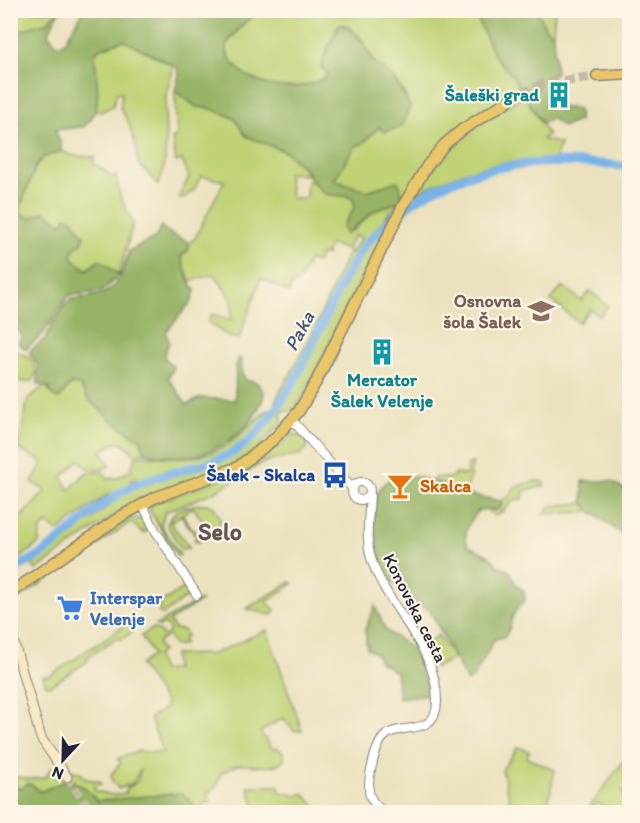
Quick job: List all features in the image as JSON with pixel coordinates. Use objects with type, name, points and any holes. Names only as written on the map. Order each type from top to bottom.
[{"type":"main road","points":[[597,76],[630,75]]},
{"type":"main road","points":[[11,591],[138,507],[238,467],[274,439],[292,420],[316,382],[414,187],[444,145],[484,114],[508,101]]},
{"type":"main road","points":[[10,629],[18,652],[27,696],[41,738],[67,777]]},
{"type":"street","points":[[292,420],[337,468],[352,488],[353,496],[369,516]]},
{"type":"street","points":[[337,468],[363,481],[369,487],[370,495],[366,499],[358,500]]},
{"type":"street","points":[[352,488],[355,483],[363,481]]},
{"type":"street","name":"Konovska cesta","points":[[370,495],[371,560],[417,640],[434,682],[437,702],[434,715],[423,726],[388,733],[380,741],[369,790],[373,801],[386,813]]},
{"type":"street","points":[[138,507],[197,595]]},
{"type":"green space","points":[[84,10],[261,11],[249,18],[233,34],[226,51],[233,63],[252,79],[290,87],[303,86],[326,77],[328,74],[321,68],[323,59],[339,24],[351,29],[360,38],[373,60],[394,80],[410,107],[401,127],[384,132],[379,127],[363,143],[355,146],[334,180],[367,191],[397,181],[401,191],[400,201],[374,211],[346,234],[342,227],[353,210],[352,197],[325,194],[312,181],[304,167],[286,152],[246,136],[234,118],[209,108],[197,107],[175,91],[179,75],[176,66],[123,40],[97,50],[95,54],[98,94],[94,113],[83,127],[55,130],[61,144],[61,151],[44,157],[36,166],[19,210],[21,214],[30,218],[45,212],[62,224],[66,217],[71,218],[84,236],[83,241],[72,251],[73,259],[87,270],[100,260],[119,275],[102,291],[68,296],[42,335],[26,349],[18,343],[22,335],[10,323],[11,37],[12,34],[47,23],[58,13],[48,34],[58,45],[64,43]]},
{"type":"green space","points":[[21,11],[60,11],[47,23],[12,34],[11,39],[10,27]]},
{"type":"green space","points":[[261,11],[474,11],[495,57],[514,77],[520,90],[482,111],[421,171],[402,197],[392,183],[367,191],[335,182],[334,180],[355,146],[363,143],[379,127],[384,132],[401,127],[410,107],[403,91],[374,61],[359,36],[347,26],[339,25],[321,66],[328,74],[316,82],[302,86],[268,85],[240,71],[230,59],[226,45],[247,20]]},
{"type":"green space","points":[[474,11],[537,11],[546,29],[553,33],[556,73],[548,77],[552,97],[564,108],[576,108],[579,121],[563,127],[552,119],[542,123],[514,77],[495,57]]},
{"type":"green space","points":[[537,11],[555,11],[553,33],[546,29]]},
{"type":"green space","points":[[123,40],[172,65],[165,107],[164,164],[158,185],[138,163],[137,150],[128,121],[120,108],[122,93],[117,92],[113,106],[101,112],[95,110],[97,83],[95,54],[97,50]]},
{"type":"green space","points":[[175,91],[197,107],[209,108],[234,118],[246,136],[286,152],[309,175],[288,173],[291,198],[306,198],[307,181],[314,182],[325,194],[351,197],[354,209],[346,220],[352,231],[374,211],[400,201],[363,244],[276,407],[275,401],[311,336],[349,251],[351,252],[361,238],[355,235],[346,250],[331,244],[326,255],[321,254],[317,263],[309,260],[300,279],[292,285],[289,293],[261,278],[239,339],[229,337],[208,322],[212,314],[231,320],[232,300],[214,274],[190,281],[181,257],[189,249],[189,243],[195,238],[224,181],[201,176],[194,190],[182,199],[179,196],[189,177],[182,160],[176,162],[172,139],[177,136]]},
{"type":"green space","points":[[525,96],[548,135],[542,139],[560,144],[555,160],[517,161],[482,167],[449,178],[414,194],[449,150],[492,115]]},
{"type":"green space","points":[[61,151],[74,156],[95,157],[93,163],[113,177],[116,175],[120,197],[133,223],[119,275],[100,260],[86,270],[73,259],[72,251],[83,241],[64,220],[62,224],[45,212],[31,218],[21,214],[19,210],[36,166],[44,157]]},
{"type":"green space","points":[[388,225],[302,398],[293,410],[283,412],[281,410],[351,272],[365,249]]},
{"type":"green space","points":[[161,226],[189,243],[189,249],[181,257],[188,279],[195,290],[192,301],[166,332],[169,342],[164,357],[174,368],[168,378],[187,405],[200,398],[235,400],[236,366],[239,358],[242,360],[242,374],[247,381],[258,384],[264,394],[255,414],[240,432],[211,451],[201,454],[173,457],[145,453],[141,440],[115,423],[87,398],[80,385],[71,384],[59,399],[54,397],[49,387],[38,384],[38,366],[29,352],[46,338],[52,324],[69,300],[94,296],[110,289],[120,276],[129,251],[156,237]]},
{"type":"green space","points":[[563,286],[581,301],[590,291],[608,306],[600,316],[590,309],[579,323],[551,300]]},
{"type":"green space","points":[[11,350],[31,360],[36,373],[33,381],[21,382],[11,370]]},
{"type":"green space","points":[[71,384],[80,385],[87,398],[115,423],[141,440],[145,453],[135,454],[123,443],[113,444],[101,451],[110,465],[103,469],[88,468],[79,460],[62,477],[69,490],[87,472],[104,472],[108,480],[113,477],[116,479],[131,470],[135,457],[138,456],[184,458],[217,450],[228,444],[265,413],[274,409],[245,441],[216,459],[142,479],[132,479],[130,485],[111,497],[107,495],[57,532],[47,523],[40,531],[39,543],[11,566],[11,527],[46,491],[32,482],[43,462],[18,449],[28,399],[45,385],[54,397],[59,398]]},
{"type":"green space","points":[[279,412],[282,415],[282,423],[252,453],[232,465],[129,505],[36,570],[32,565],[129,490],[219,461],[251,441]]},
{"type":"green space","points":[[292,434],[301,436],[306,442],[307,448],[299,455],[266,461],[214,492],[165,512],[161,525],[180,555],[177,556],[149,509],[154,503],[226,477],[274,450]]},
{"type":"green space","points":[[473,463],[466,494],[433,480],[435,477],[450,478],[456,474],[466,475],[468,464]]},
{"type":"green space","points":[[399,474],[420,477],[466,494],[501,501],[500,509],[479,510],[467,527],[466,540],[468,546],[484,553],[497,565],[511,572],[516,585],[524,591],[525,600],[515,612],[508,633],[495,639],[473,678],[467,682],[429,609],[409,598],[386,575],[377,561],[373,538],[376,497],[386,482]]},
{"type":"green space","points":[[537,481],[544,482],[544,486],[524,491],[523,499],[514,501],[495,516],[489,512],[490,510],[495,511],[502,505],[501,501],[510,496],[515,487]]},
{"type":"green space","points":[[583,481],[611,481],[629,492],[629,539],[589,510],[583,501]]},
{"type":"green space","points":[[584,503],[589,510],[584,512],[544,514],[551,506]]},
{"type":"green space","points":[[208,504],[215,508],[221,520],[218,528],[210,534],[205,532],[209,530],[193,507],[182,514],[198,537],[201,535],[199,542],[194,540],[197,538],[181,515],[170,522],[190,548],[181,549],[167,525],[173,514],[183,508]]},
{"type":"green space","points":[[130,518],[140,519],[148,528],[147,531],[143,533],[131,522],[11,604],[11,598]]},
{"type":"green space","points":[[291,582],[293,584],[267,602],[275,610],[272,615],[246,609]]},
{"type":"green space","points":[[185,587],[192,592],[188,599],[186,597],[164,614],[159,613],[159,604]]},
{"type":"green space","points":[[201,601],[169,621],[175,629],[183,630],[187,636],[184,638],[184,645],[174,645],[167,634],[170,630],[165,624],[160,627],[156,625]]},
{"type":"green space","points":[[375,606],[386,631],[406,644],[425,663],[433,694],[399,698],[396,672],[380,662],[376,654],[367,648],[365,629]]},
{"type":"green space","points":[[128,623],[133,631],[121,640],[118,637],[86,658],[88,661],[50,686],[46,685],[43,676],[49,676]]},
{"type":"green space","points":[[154,628],[166,637],[159,641],[158,645],[162,651],[157,656],[162,671],[175,669],[174,655],[213,654],[267,630],[302,731],[294,731],[283,718],[260,732],[273,749],[277,748],[283,752],[284,759],[274,766],[238,765],[221,773],[216,787],[207,794],[211,801],[196,808],[182,793],[96,801],[85,788],[69,779],[40,792],[33,785],[22,789],[16,787],[14,776],[27,779],[45,778],[51,768],[79,772],[86,779],[99,781],[101,784],[94,786],[95,791],[113,795],[126,793],[126,789],[137,782],[141,769],[133,783],[119,789],[112,781],[111,774],[121,763],[117,759],[139,751],[163,753],[150,718],[164,709],[166,703],[140,665],[153,655],[141,636]]},
{"type":"green space","points":[[438,635],[454,658],[435,668],[422,648]]},
{"type":"green space","points":[[518,747],[529,751],[527,758],[555,770],[546,812],[519,812],[519,809],[511,805],[502,770]]},
{"type":"green space","points":[[628,755],[629,788],[622,793],[626,799],[629,797],[629,812],[604,812],[606,808],[597,803],[590,810],[589,808]]},
{"type":"green space","points":[[11,774],[14,776],[16,787],[22,789],[27,783],[40,792],[69,779],[85,788],[97,801],[182,793],[194,805],[195,812],[11,812]]},
{"type":"green space","points":[[248,786],[279,786],[278,791],[298,796],[303,793],[320,812],[256,812]]},
{"type":"waterway","name":"Paka","points":[[10,571],[46,551],[118,494],[144,481],[222,458],[250,440],[285,397],[362,249],[409,205],[437,188],[467,176],[498,168],[564,162],[630,167]]},
{"type":"tunnel","points":[[508,101],[544,84],[597,76]]},
{"type":"tunnel","points":[[67,777],[92,812]]},
{"type":"place","name":"Šaleški grad","points":[[559,95]]},
{"type":"place","name":"Osnovna šola Šalek","points":[[541,311]]},
{"type":"place","name":"Mercator Šalek Velenje","points":[[382,352]]},
{"type":"place","name":"Šalek - Skalca","points":[[335,475]]},
{"type":"place","name":"Skalca","points":[[400,486]]},
{"type":"place","name":"Interspar Velenje","points":[[70,608]]},
{"type":"district","name":"Selo","points":[[220,532]]}]
